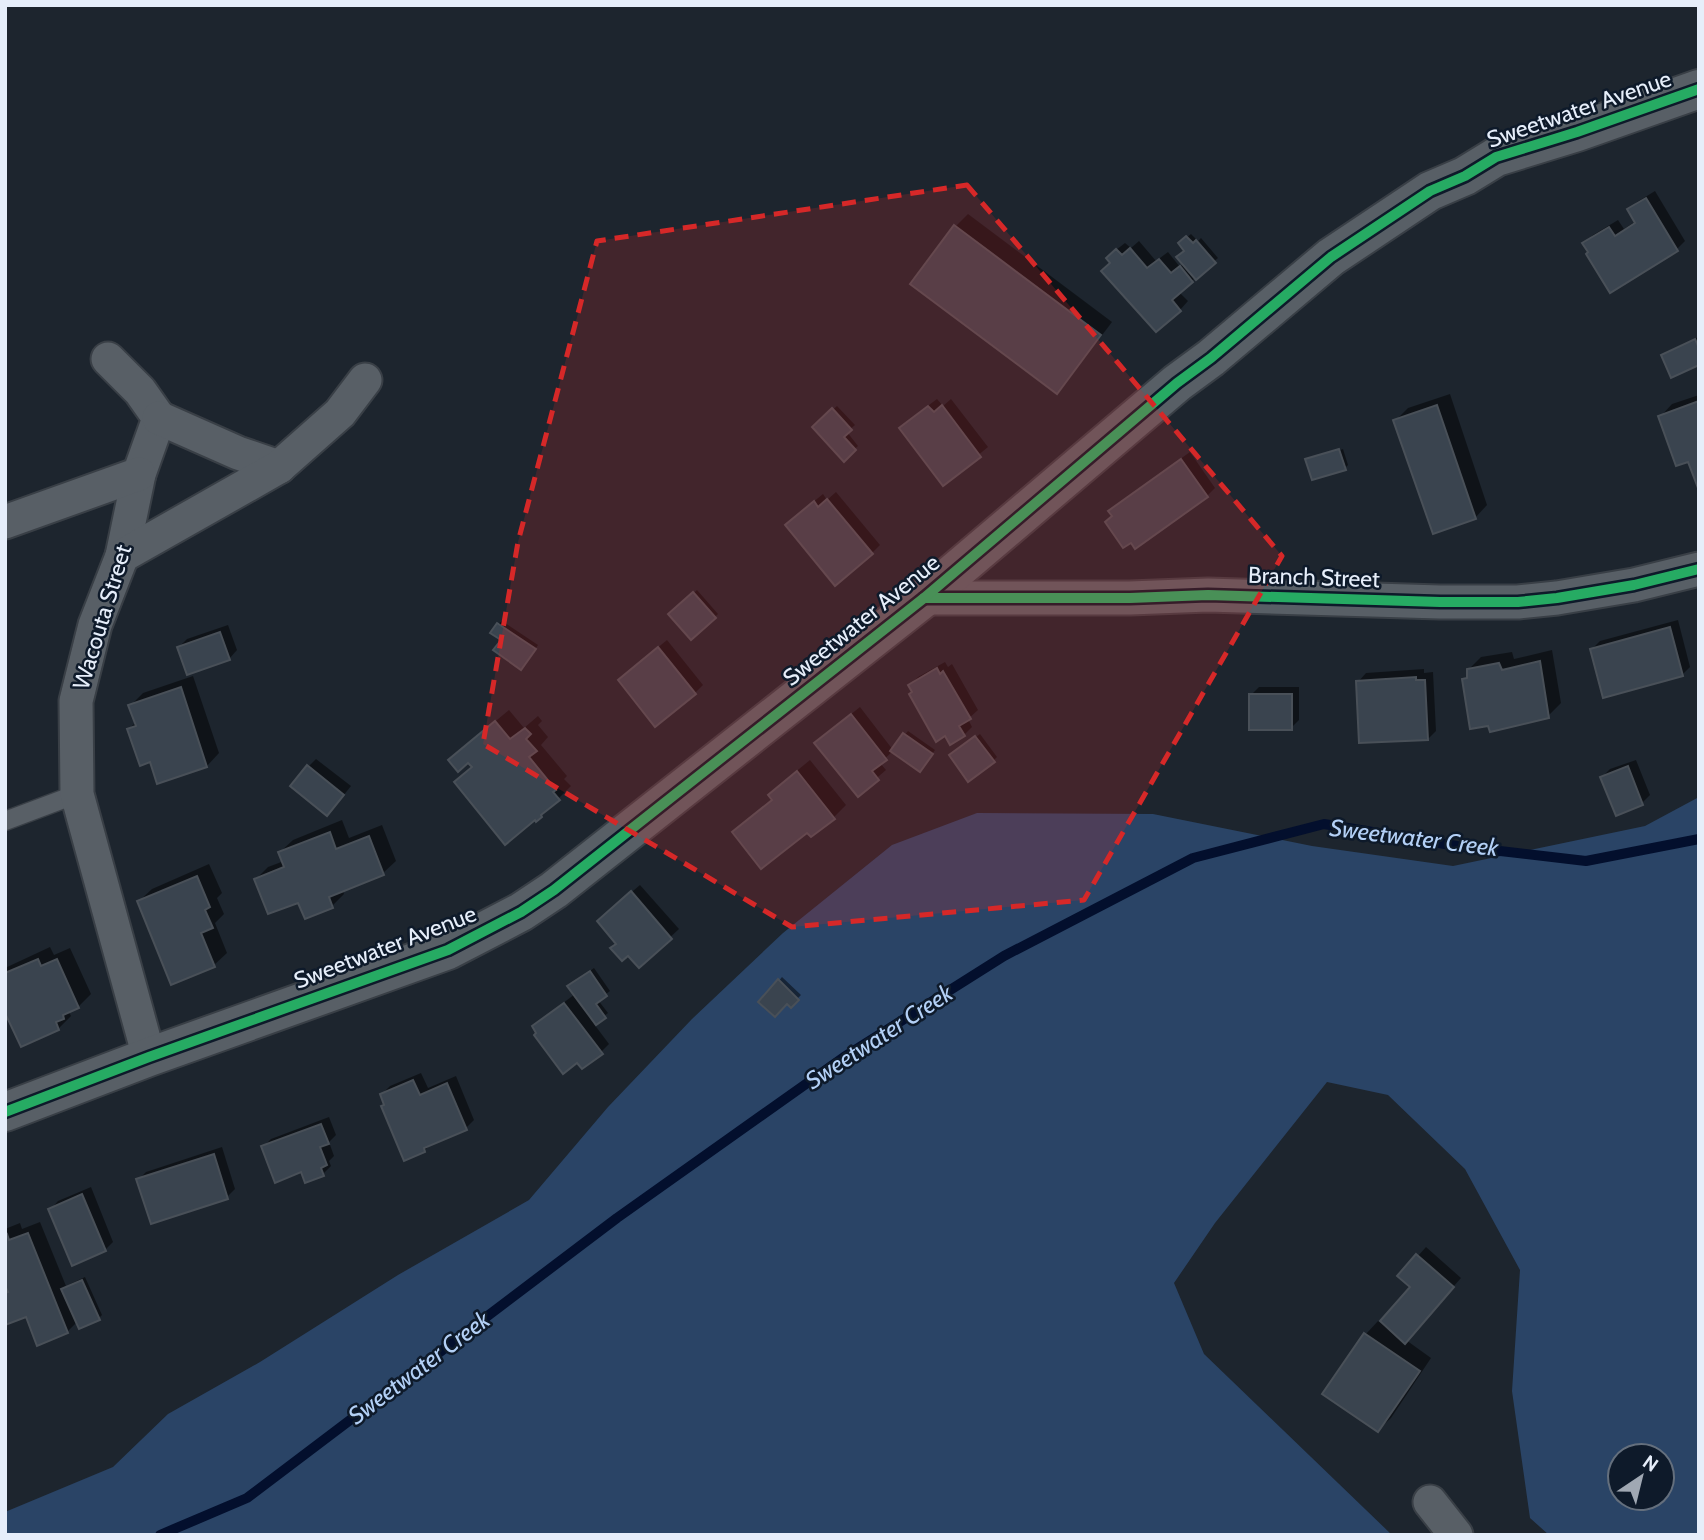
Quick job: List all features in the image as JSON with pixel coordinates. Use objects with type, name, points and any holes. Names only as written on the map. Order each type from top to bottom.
[{"type":"street","name":"Sweetwater Avenue","points":[[5,1112],[149,1057],[448,950],[521,912],[563,883],[924,598],[1177,383],[1364,233],[1430,191],[1465,176],[1496,157],[1699,89]]},
{"type":"street","points":[[108,359],[140,391],[159,418],[238,453],[279,467]]},
{"type":"street","points":[[122,556],[279,467],[340,413],[365,380]]},
{"type":"street","name":"Wacouta Street","points":[[149,1057],[77,794],[76,701],[95,625],[122,556],[139,474],[159,418]]},
{"type":"street","points":[[5,522],[139,474]]},
{"type":"street","name":"Branch Street","points":[[924,598],[1130,598],[1208,595],[1518,602],[1634,585],[1699,569]]},
{"type":"street","points":[[1430,1502],[1456,1535]]},
{"type":"lane","points":[[5,821],[77,794]]},
{"type":"highlighted area","points":[[967,185],[1282,556],[1084,900],[792,927],[483,744],[518,542],[597,241]]},
{"type":"shaded area","points":[[1699,797],[1699,1535],[1549,1535],[1530,1518],[1512,1391],[1520,1270],[1465,1169],[1388,1095],[1327,1082],[1215,1223],[1174,1283],[1204,1354],[1392,1535],[5,1535],[5,1512],[113,1467],[168,1414],[260,1362],[398,1275],[529,1200],[608,1107],[692,1019],[783,933],[892,845],[977,813],[1153,814],[1312,846],[1453,866],[1645,826]]},
{"type":"building","points":[[1646,198],[1678,251],[1610,293],[1582,243],[1609,227],[1615,236],[1635,223],[1627,209]]},
{"type":"building","points":[[954,225],[1101,335],[1057,394],[910,284]]},
{"type":"building","points":[[1186,236],[1193,243],[1196,240],[1216,263],[1196,280],[1176,257],[1184,251],[1178,243]]},
{"type":"building","points":[[1130,248],[1147,268],[1159,259],[1171,273],[1180,266],[1193,282],[1172,300],[1181,311],[1156,332],[1101,271],[1110,263],[1106,258],[1116,249],[1122,255]]},
{"type":"building","points":[[1695,339],[1699,348],[1699,365],[1671,378],[1661,355]]},
{"type":"building","points":[[1699,401],[1698,488],[1688,462],[1676,466],[1658,416]]},
{"type":"building","points":[[942,405],[981,457],[943,486],[899,428],[928,406],[934,412]]},
{"type":"building","points":[[1437,405],[1476,519],[1433,534],[1393,420]]},
{"type":"building","points":[[832,408],[852,430],[844,437],[856,450],[844,462],[812,427]]},
{"type":"building","points":[[1339,449],[1346,470],[1312,480],[1305,459]]},
{"type":"building","points":[[1181,459],[1208,497],[1135,549],[1131,543],[1123,548],[1105,522],[1112,516],[1108,511]]},
{"type":"building","points":[[827,499],[873,554],[835,586],[785,525],[814,501],[818,507]]},
{"type":"building","points":[[693,592],[716,618],[691,640],[668,614]]},
{"type":"building","points":[[497,623],[536,649],[521,670],[493,650],[501,640],[490,633]]},
{"type":"building","points":[[1670,627],[1683,676],[1603,698],[1590,649]]},
{"type":"building","points":[[220,632],[230,660],[187,675],[177,647]]},
{"type":"building","points":[[658,647],[696,694],[655,727],[618,680]]},
{"type":"building","points":[[1540,661],[1549,718],[1490,732],[1488,726],[1470,729],[1462,679],[1467,678],[1467,669],[1499,663],[1502,670]]},
{"type":"building","points":[[937,668],[940,674],[943,671],[971,719],[959,726],[965,736],[950,745],[945,736],[936,742],[909,694],[912,692],[908,685]]},
{"type":"building","points":[[1416,677],[1416,680],[1425,680],[1428,740],[1359,743],[1356,681]]},
{"type":"building","points":[[181,687],[207,767],[157,784],[150,762],[140,766],[127,729],[136,726],[128,705]]},
{"type":"building","points":[[1249,694],[1292,694],[1292,730],[1249,730]]},
{"type":"building","points":[[851,714],[887,760],[872,771],[879,780],[858,797],[814,743]]},
{"type":"building","points":[[495,721],[510,739],[525,728],[531,734],[526,739],[537,751],[529,757],[556,790],[553,792],[560,800],[505,845],[454,782],[472,767],[468,763],[458,772],[448,760]]},
{"type":"building","points":[[903,733],[933,754],[920,772],[890,751]]},
{"type":"building","points":[[975,736],[995,762],[968,782],[949,755]]},
{"type":"building","points":[[307,765],[344,795],[327,816],[290,786]]},
{"type":"building","points":[[1628,766],[1643,805],[1616,816],[1600,777]]},
{"type":"building","points":[[797,771],[835,819],[811,837],[807,833],[761,869],[732,832],[772,800],[768,795]]},
{"type":"building","points":[[330,832],[336,849],[369,836],[384,875],[329,897],[333,908],[305,919],[298,903],[268,914],[254,879],[284,867],[278,852]]},
{"type":"building","points":[[197,876],[210,907],[205,910],[213,928],[201,933],[215,967],[171,985],[137,901]]},
{"type":"building","points":[[631,891],[672,939],[639,968],[628,956],[622,961],[610,948],[616,944],[597,921]]},
{"type":"building","points":[[38,959],[41,966],[57,959],[79,1008],[63,1015],[64,1019],[56,1022],[59,1030],[21,1047],[5,1013],[5,973]]},
{"type":"building","points":[[590,971],[607,996],[596,1004],[606,1018],[596,1025],[567,986]]},
{"type":"building","points":[[778,979],[799,1000],[791,1008],[787,1004],[775,1017],[758,1002]]},
{"type":"building","points":[[564,1003],[603,1054],[582,1069],[577,1063],[563,1074],[534,1035],[536,1033],[532,1026]]},
{"type":"building","points":[[413,1080],[420,1095],[447,1083],[467,1130],[424,1148],[425,1152],[404,1161],[381,1106],[384,1105],[380,1094]]},
{"type":"building","points":[[321,1124],[329,1144],[320,1147],[327,1165],[321,1168],[324,1176],[305,1183],[301,1172],[275,1183],[261,1146]]},
{"type":"building","points":[[214,1154],[228,1199],[151,1224],[136,1179]]},
{"type":"building","points":[[82,1194],[106,1251],[72,1266],[48,1209]]},
{"type":"building","points":[[28,1233],[68,1333],[37,1346],[26,1317],[5,1325],[5,1293],[8,1292],[5,1286],[5,1235],[7,1234],[9,1240]]},
{"type":"building","points":[[1416,1254],[1454,1287],[1405,1344],[1380,1321],[1410,1287],[1397,1276]]},
{"type":"building","points":[[82,1280],[100,1320],[79,1329],[61,1289]]},
{"type":"building","points":[[1364,1333],[1420,1371],[1378,1432],[1322,1394]]},
{"type":"waterway","name":"Sweetwater Creek","points":[[160,1535],[247,1498],[617,1218],[844,1057],[1004,956],[1193,858],[1324,824],[1457,846],[1586,861],[1699,839]]},
{"type":"cycle path","points":[[5,1112],[149,1057],[448,950],[521,912],[554,890],[924,598],[1177,383],[1211,358],[1331,257],[1430,191],[1465,176],[1496,157],[1699,89]]},
{"type":"cycle path","points":[[924,598],[1130,598],[1208,595],[1518,602],[1634,585],[1699,569]]}]
